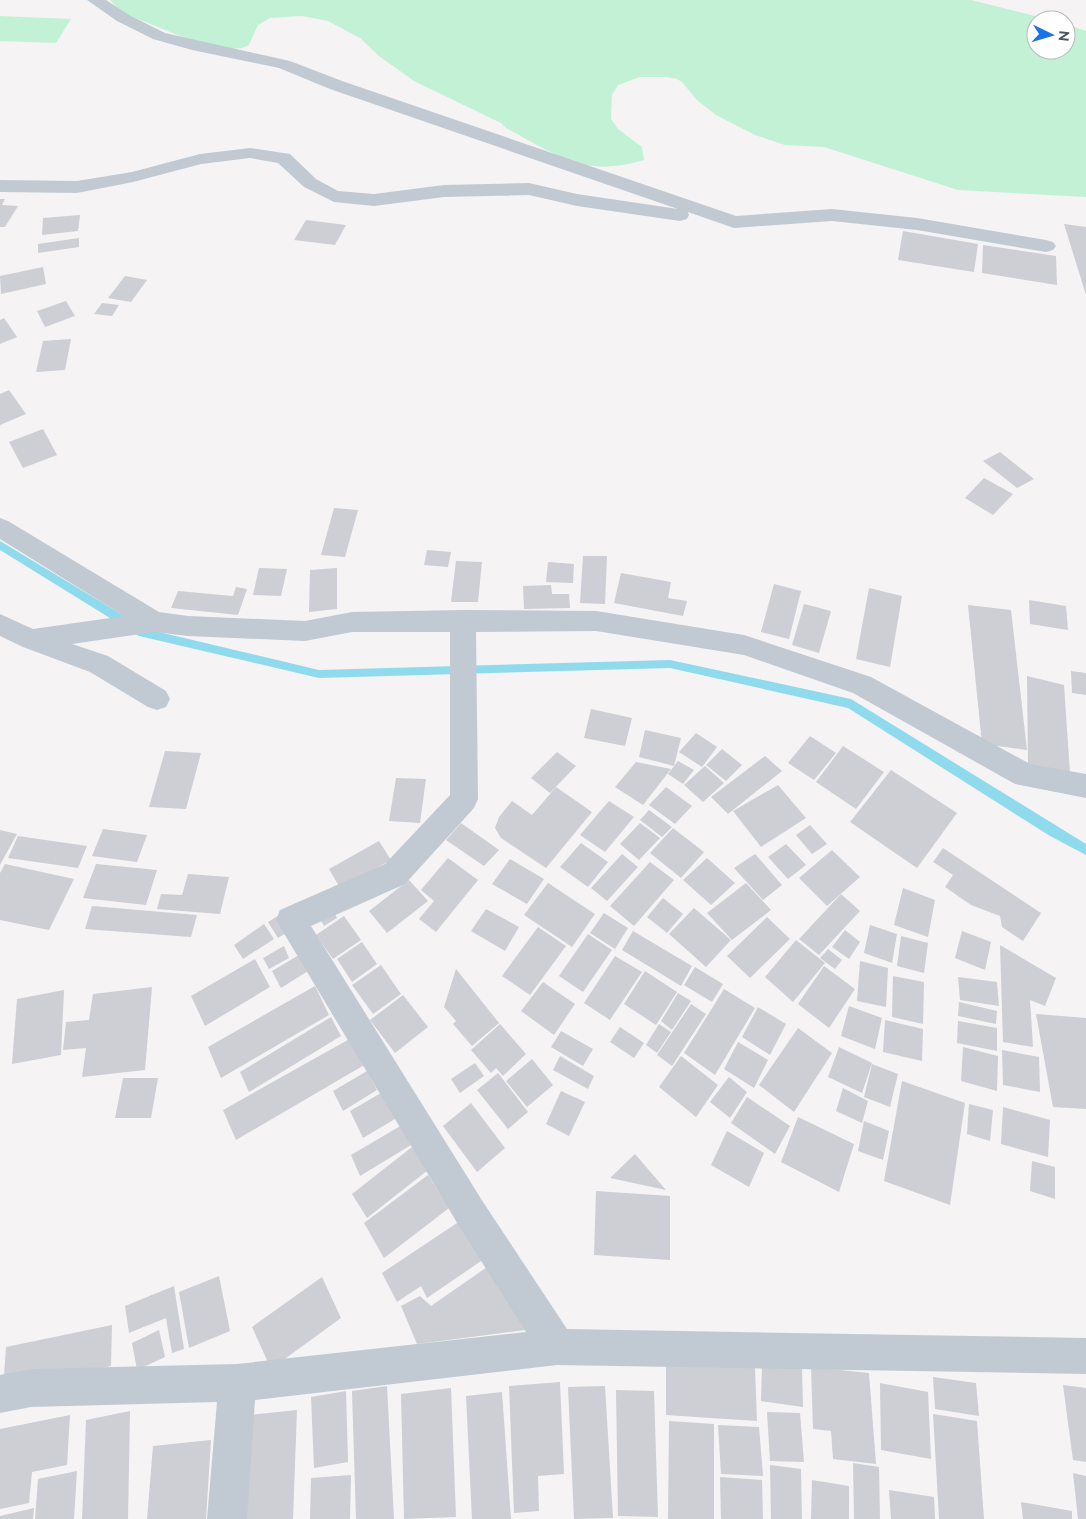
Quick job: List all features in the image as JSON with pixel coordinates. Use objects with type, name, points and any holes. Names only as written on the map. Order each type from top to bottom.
[{"type":"street","points":[[95,0],[123,18],[159,36],[192,45],[284,64],[336,85],[734,222]]},
{"type":"street","points":[[0,186],[77,187],[133,177],[200,159],[250,153],[284,158],[310,183],[334,196],[374,200],[444,191],[529,189],[577,200],[734,222],[832,215],[917,224],[1046,246]]},
{"type":"street","points":[[0,527],[154,622]]},
{"type":"street","points":[[463,620],[464,799],[395,874],[291,920],[471,1214],[557,1347]]},
{"type":"street","points":[[32,640],[154,622],[188,626],[305,631],[352,622],[463,620],[596,621],[744,645],[862,686],[1025,775],[1086,786]]},
{"type":"street","points":[[0,624],[32,640],[99,664],[157,699]]},
{"type":"street","points":[[0,1394],[31,1388],[237,1383],[557,1347],[1086,1356]]},
{"type":"street","points":[[227,1519],[237,1383]]},
{"type":"green space","points":[[110,0],[971,0],[1026,14],[1026,60],[1076,60],[1076,28],[1086,31],[1086,197],[958,190],[824,147],[785,145],[755,135],[716,115],[697,100],[682,82],[667,77],[640,77],[618,85],[612,95],[611,119],[618,129],[642,147],[644,160],[616,166],[601,167],[587,165],[545,150],[506,128],[501,123],[414,81],[379,56],[360,38],[328,21],[302,16],[270,18],[258,25],[249,45],[242,48],[215,50],[123,13]]},
{"type":"green space","points":[[0,16],[71,19],[56,43],[0,41]]},
{"type":"building","points":[[0,199],[5,199],[2,205],[18,206],[5,227],[0,227]]},
{"type":"building","points":[[80,215],[78,231],[42,235],[43,218]]},
{"type":"building","points":[[306,220],[346,225],[335,245],[294,240]]},
{"type":"building","points":[[1064,224],[1086,227],[1086,295]]},
{"type":"building","points":[[903,231],[978,244],[974,272],[898,260]]},
{"type":"building","points":[[79,238],[79,247],[38,253],[38,244]]},
{"type":"building","points":[[983,245],[1056,256],[1057,285],[982,273]]},
{"type":"building","points":[[43,267],[46,284],[1,294],[0,276]]},
{"type":"building","points":[[125,276],[147,280],[131,302],[108,298]]},
{"type":"building","points":[[66,301],[75,316],[45,327],[37,311]]},
{"type":"building","points":[[102,303],[119,305],[112,316],[94,314]]},
{"type":"building","points":[[4,318],[17,337],[0,344],[0,320]]},
{"type":"building","points":[[71,339],[65,370],[36,372],[43,341]]},
{"type":"building","points":[[9,390],[26,414],[0,425],[0,394]]},
{"type":"building","points":[[43,429],[57,455],[23,468],[9,442]]},
{"type":"building","points":[[1000,452],[1034,479],[1017,488],[983,461]]},
{"type":"building","points":[[984,478],[1013,494],[993,515],[965,498]]},
{"type":"building","points":[[334,508],[358,510],[345,557],[321,555]]},
{"type":"building","points":[[427,550],[451,552],[448,567],[424,565]]},
{"type":"building","points":[[583,556],[607,556],[605,604],[580,603]]},
{"type":"building","points":[[456,561],[482,562],[478,602],[451,602]]},
{"type":"building","points":[[548,562],[574,564],[573,583],[546,582]]},
{"type":"building","points":[[259,568],[287,569],[281,596],[253,595]]},
{"type":"building","points":[[337,568],[337,609],[309,612],[310,570]]},
{"type":"building","points":[[621,573],[671,582],[668,598],[687,601],[683,616],[614,603]]},
{"type":"building","points":[[774,584],[801,591],[789,639],[761,632]]},
{"type":"building","points":[[551,585],[552,594],[569,594],[570,608],[524,609],[523,586]]},
{"type":"building","points":[[236,587],[247,589],[238,615],[171,608],[178,591],[233,596]]},
{"type":"building","points":[[869,588],[902,596],[890,667],[856,659]]},
{"type":"building","points":[[1029,600],[1066,606],[1068,630],[1030,624]]},
{"type":"building","points":[[804,604],[831,611],[819,653],[792,645]]},
{"type":"building","points":[[968,605],[1011,610],[1027,750],[982,744]]},
{"type":"building","points":[[1071,671],[1086,673],[1086,695],[1072,693]]},
{"type":"building","points":[[1027,676],[1064,685],[1070,773],[1028,765]]},
{"type":"building","points":[[591,709],[632,718],[625,746],[584,738]]},
{"type":"building","points":[[645,730],[681,738],[674,766],[639,757]]},
{"type":"building","points":[[696,733],[717,747],[702,767],[679,752]]},
{"type":"building","points":[[810,736],[836,753],[814,780],[788,763]]},
{"type":"building","points":[[843,746],[884,772],[856,809],[816,782]]},
{"type":"building","points":[[722,749],[742,765],[726,781],[706,765]]},
{"type":"building","points":[[165,751],[201,753],[186,809],[149,807]]},
{"type":"building","points":[[557,752],[576,766],[550,793],[531,778]]},
{"type":"building","points":[[765,756],[782,771],[728,814],[711,797]]},
{"type":"building","points":[[678,761],[694,770],[683,784],[668,774]]},
{"type":"building","points":[[636,762],[671,769],[643,805],[615,787]]},
{"type":"building","points":[[705,766],[724,783],[703,802],[684,785]]},
{"type":"building","points":[[891,770],[957,813],[917,868],[850,822]]},
{"type":"building","points":[[396,778],[426,779],[420,823],[389,821]]},
{"type":"building","points":[[778,785],[806,818],[761,847],[733,811]]},
{"type":"building","points":[[556,787],[592,812],[546,868],[501,838],[495,828],[499,817],[512,801],[532,815]]},
{"type":"building","points":[[666,787],[692,806],[675,824],[649,805]]},
{"type":"building","points":[[609,801],[634,817],[605,852],[580,835]]},
{"type":"building","points":[[649,810],[672,827],[662,837],[640,820]]},
{"type":"building","points":[[461,823],[499,850],[484,866],[446,840]]},
{"type":"building","points":[[640,823],[660,838],[639,860],[620,844]]},
{"type":"building","points":[[810,825],[827,844],[812,854],[796,835]]},
{"type":"building","points":[[673,828],[704,852],[681,878],[650,853]]},
{"type":"building","points":[[103,829],[147,835],[137,862],[92,856]]},
{"type":"building","points":[[0,830],[17,834],[0,865]]},
{"type":"building","points":[[18,836],[87,846],[78,868],[8,858]]},
{"type":"building","points":[[379,841],[391,860],[340,888],[329,869]]},
{"type":"building","points":[[581,843],[608,862],[588,887],[560,867]]},
{"type":"building","points":[[786,844],[806,865],[788,879],[768,857]]},
{"type":"building","points":[[943,848],[1041,913],[1023,941],[1002,927],[1000,916],[971,905],[945,887],[953,875],[933,862]]},
{"type":"building","points":[[832,850],[860,877],[827,906],[799,878]]},
{"type":"building","points":[[622,854],[638,867],[607,901],[591,888]]},
{"type":"building","points":[[755,854],[782,885],[763,900],[734,868]]},
{"type":"building","points":[[448,858],[478,880],[436,932],[419,919],[434,901],[421,890]]},
{"type":"building","points":[[707,858],[735,883],[711,905],[683,880]]},
{"type":"building","points":[[510,859],[544,879],[527,904],[492,884]]},
{"type":"building","points":[[650,862],[674,880],[634,926],[610,906]]},
{"type":"building","points":[[5,864],[74,879],[49,930],[0,920],[0,873]]},
{"type":"building","points":[[96,864],[157,870],[146,905],[83,898]]},
{"type":"building","points":[[188,874],[229,877],[220,914],[157,909],[161,894],[182,895]]},
{"type":"building","points":[[409,880],[428,901],[387,933],[369,911]]},
{"type":"building","points":[[548,883],[595,914],[572,947],[524,915]]},
{"type":"building","points":[[746,883],[771,910],[732,940],[707,913]]},
{"type":"building","points":[[903,888],[935,900],[928,937],[894,925]]},
{"type":"building","points":[[841,894],[860,911],[819,955],[799,939]]},
{"type":"building","points":[[663,898],[683,914],[667,933],[647,917]]},
{"type":"building","points":[[92,906],[197,915],[191,937],[85,929]]},
{"type":"building","points":[[694,908],[731,940],[706,967],[669,934]]},
{"type":"building","points":[[486,909],[519,927],[505,951],[471,931]]},
{"type":"building","points":[[333,910],[337,918],[324,926],[319,917]]},
{"type":"building","points":[[604,913],[628,928],[615,949],[590,933]]},
{"type":"building","points":[[281,914],[291,930],[278,938],[268,922]]},
{"type":"building","points":[[344,916],[361,940],[333,959],[316,935]]},
{"type":"building","points":[[767,917],[790,939],[750,978],[727,956]]},
{"type":"building","points":[[264,924],[274,939],[243,959],[234,945]]},
{"type":"building","points":[[870,925],[897,934],[892,963],[864,953]]},
{"type":"building","points":[[538,927],[566,946],[530,995],[502,976]]},
{"type":"building","points":[[845,930],[860,942],[849,959],[832,947]]},
{"type":"building","points":[[633,931],[692,966],[681,986],[622,950]]},
{"type":"building","points":[[962,931],[991,942],[985,970],[955,958]]},
{"type":"building","points":[[588,934],[612,950],[583,992],[559,976]]},
{"type":"building","points":[[901,936],[928,943],[924,973],[897,966]]},
{"type":"building","points":[[796,940],[825,963],[793,1002],[765,977]]},
{"type":"building","points":[[362,942],[377,964],[352,982],[337,959]]},
{"type":"building","points":[[1000,945],[1056,978],[1045,1006],[1030,1000],[1033,1047],[1003,1042]]},
{"type":"building","points":[[284,946],[289,958],[269,969],[263,958]]},
{"type":"building","points":[[828,949],[842,960],[835,969],[820,958]]},
{"type":"building","points":[[299,955],[308,971],[281,988],[272,971]]},
{"type":"building","points":[[615,956],[642,972],[610,1020],[584,1003]]},
{"type":"building","points":[[255,959],[270,987],[205,1026],[191,996]]},
{"type":"building","points":[[860,961],[888,968],[886,1007],[857,1001]]},
{"type":"building","points":[[381,965],[401,994],[373,1014],[352,985]]},
{"type":"building","points":[[824,966],[855,989],[829,1028],[798,1004]]},
{"type":"building","points":[[695,967],[723,984],[712,1002],[684,985]]},
{"type":"building","points":[[456,969],[499,1023],[472,1046],[453,1024],[456,1021],[444,1007]]},
{"type":"building","points":[[645,971],[677,992],[656,1025],[624,1004]]},
{"type":"building","points":[[893,976],[924,982],[923,1024],[892,1017]]},
{"type":"building","points":[[958,977],[997,982],[999,1006],[960,1000]]},
{"type":"building","points":[[543,982],[575,1004],[554,1035],[521,1011]]},
{"type":"building","points":[[315,986],[329,1015],[221,1078],[208,1047]]},
{"type":"building","points":[[152,987],[145,1070],[82,1077],[86,1048],[63,1050],[66,1022],[89,1020],[93,994]]},
{"type":"building","points":[[724,989],[755,1008],[715,1075],[684,1053]]},
{"type":"building","points":[[64,990],[61,1055],[12,1064],[17,999]]},
{"type":"building","points":[[678,993],[691,1001],[672,1030],[661,1021]]},
{"type":"building","points":[[403,995],[428,1027],[395,1053],[370,1020]]},
{"type":"building","points":[[959,1002],[997,1011],[996,1024],[958,1016]]},
{"type":"building","points":[[691,1004],[706,1014],[672,1066],[657,1055]]},
{"type":"building","points":[[849,1006],[882,1018],[875,1049],[841,1036]]},
{"type":"building","points":[[758,1007],[786,1024],[770,1055],[742,1037]]},
{"type":"building","points":[[1036,1014],[1086,1018],[1086,1109],[1053,1107]]},
{"type":"building","points":[[331,1017],[341,1036],[249,1092],[240,1072]]},
{"type":"building","points":[[885,1020],[923,1029],[922,1061],[883,1052]]},
{"type":"building","points":[[958,1021],[997,1028],[997,1051],[957,1043]]},
{"type":"building","points":[[500,1024],[526,1054],[503,1076],[496,1068],[491,1073],[471,1050]]},
{"type":"building","points":[[659,1024],[671,1032],[657,1053],[646,1045]]},
{"type":"building","points":[[620,1027],[644,1043],[634,1058],[610,1042]]},
{"type":"building","points":[[798,1028],[832,1053],[794,1112],[759,1085]]},
{"type":"building","points":[[561,1031],[593,1049],[583,1066],[551,1047]]},
{"type":"building","points":[[353,1037],[366,1064],[236,1140],[223,1110]]},
{"type":"building","points":[[738,1042],[768,1060],[754,1088],[724,1069]]},
{"type":"building","points":[[839,1047],[872,1063],[862,1093],[828,1077]]},
{"type":"building","points":[[963,1047],[998,1056],[997,1091],[961,1081]]},
{"type":"building","points":[[1002,1050],[1039,1057],[1040,1092],[1003,1085]]},
{"type":"building","points":[[560,1056],[594,1076],[588,1089],[553,1070]]},
{"type":"building","points":[[681,1056],[718,1085],[696,1117],[659,1087]]},
{"type":"building","points":[[532,1059],[553,1085],[527,1107],[506,1081]]},
{"type":"building","points":[[475,1063],[484,1076],[460,1093],[451,1079]]},
{"type":"building","points":[[872,1064],[898,1074],[890,1107],[864,1097]]},
{"type":"building","points":[[367,1071],[377,1090],[343,1111],[333,1091]]},
{"type":"building","points":[[498,1073],[528,1112],[508,1129],[477,1090]]},
{"type":"building","points":[[729,1077],[747,1092],[730,1118],[710,1102]]},
{"type":"building","points":[[123,1078],[158,1078],[151,1118],[115,1118]]},
{"type":"building","points":[[902,1081],[965,1103],[950,1205],[884,1181]]},
{"type":"building","points":[[843,1088],[868,1101],[862,1123],[836,1111]]},
{"type":"building","points":[[386,1090],[400,1116],[363,1138],[350,1111]]},
{"type":"building","points":[[561,1091],[585,1102],[569,1136],[546,1124]]},
{"type":"building","points":[[747,1097],[790,1126],[775,1154],[731,1123]]},
{"type":"building","points":[[471,1103],[505,1148],[477,1172],[443,1126]]},
{"type":"building","points":[[969,1104],[993,1110],[990,1141],[967,1134]]},
{"type":"building","points":[[1003,1107],[1050,1120],[1048,1157],[1001,1144]]},
{"type":"building","points":[[798,1117],[854,1144],[839,1192],[781,1162]]},
{"type":"building","points":[[864,1121],[889,1131],[883,1160],[858,1151]]},
{"type":"building","points":[[402,1125],[411,1145],[360,1176],[351,1155]]},
{"type":"building","points":[[727,1131],[764,1153],[749,1187],[711,1165]]},
{"type":"building","points":[[412,1147],[428,1170],[367,1218],[352,1194]]},
{"type":"building","points":[[635,1154],[666,1190],[610,1178]]},
{"type":"building","points":[[1032,1161],[1055,1167],[1055,1199],[1030,1191]]},
{"type":"building","points":[[428,1175],[449,1208],[384,1258],[364,1223]]},
{"type":"building","points":[[596,1191],[670,1196],[670,1260],[594,1255]]},
{"type":"building","points":[[463,1219],[484,1259],[427,1298],[421,1286],[397,1302],[382,1273]]},
{"type":"building","points":[[490,1265],[525,1330],[417,1344],[401,1306],[420,1296],[431,1306]]},
{"type":"building","points":[[219,1276],[230,1331],[189,1348],[179,1292]]},
{"type":"building","points":[[322,1277],[341,1318],[271,1369],[252,1327]]},
{"type":"building","points":[[174,1286],[184,1349],[172,1353],[166,1318],[129,1333],[125,1306]]},
{"type":"building","points":[[112,1325],[111,1366],[3,1389],[6,1347]]},
{"type":"building","points":[[159,1330],[165,1357],[137,1370],[132,1343]]},
{"type":"building","points":[[666,1362],[755,1368],[757,1421],[666,1415]]},
{"type":"building","points":[[762,1364],[802,1369],[803,1407],[761,1401]]},
{"type":"building","points":[[811,1367],[869,1373],[876,1464],[833,1459],[831,1431],[813,1429]]},
{"type":"building","points":[[933,1377],[976,1383],[979,1416],[935,1409]]},
{"type":"building","points":[[560,1382],[564,1474],[538,1476],[539,1511],[514,1513],[509,1386]]},
{"type":"building","points":[[880,1383],[928,1392],[931,1459],[881,1450]]},
{"type":"building","points":[[1063,1385],[1086,1388],[1086,1462],[1073,1460]]},
{"type":"building","points":[[387,1386],[394,1519],[356,1519],[352,1391]]},
{"type":"building","points":[[605,1386],[613,1518],[574,1519],[568,1387]]},
{"type":"building","points":[[451,1388],[456,1517],[404,1519],[401,1394]]},
{"type":"building","points":[[616,1390],[654,1391],[658,1517],[618,1516]]},
{"type":"building","points":[[346,1391],[348,1462],[314,1468],[311,1397]]},
{"type":"building","points":[[502,1392],[511,1519],[472,1519],[466,1396]]},
{"type":"building","points":[[297,1410],[293,1519],[241,1519],[248,1415]]},
{"type":"building","points":[[130,1411],[128,1519],[82,1519],[86,1420]]},
{"type":"building","points":[[767,1412],[800,1413],[804,1462],[770,1461]]},
{"type":"building","points":[[933,1414],[977,1421],[984,1519],[939,1519]]},
{"type":"building","points":[[70,1415],[67,1465],[32,1472],[29,1503],[0,1509],[0,1429]]},
{"type":"building","points":[[669,1421],[714,1424],[714,1519],[668,1519]]},
{"type":"building","points":[[718,1425],[759,1427],[763,1476],[721,1474]]},
{"type":"building","points":[[211,1440],[206,1519],[147,1519],[153,1446]]},
{"type":"building","points":[[853,1463],[879,1467],[880,1519],[854,1519]]},
{"type":"building","points":[[770,1465],[801,1469],[802,1519],[771,1519]]},
{"type":"building","points":[[77,1471],[74,1519],[35,1519],[38,1479]]},
{"type":"building","points":[[1073,1473],[1086,1476],[1086,1519],[1078,1519]]},
{"type":"building","points":[[351,1475],[350,1519],[310,1519],[311,1478]]},
{"type":"building","points":[[720,1477],[762,1480],[763,1519],[721,1519]]},
{"type":"building","points":[[812,1480],[849,1486],[849,1519],[811,1519]]},
{"type":"building","points":[[889,1490],[934,1497],[935,1519],[891,1519]]},
{"type":"building","points":[[1021,1502],[1072,1511],[1072,1519],[1023,1519]]},
{"type":"building","points":[[34,1508],[33,1519],[0,1519],[0,1516]]},
{"type":"waterway","points":[[0,545],[143,633],[319,674],[670,664],[851,704],[1054,832],[1086,850]]}]
